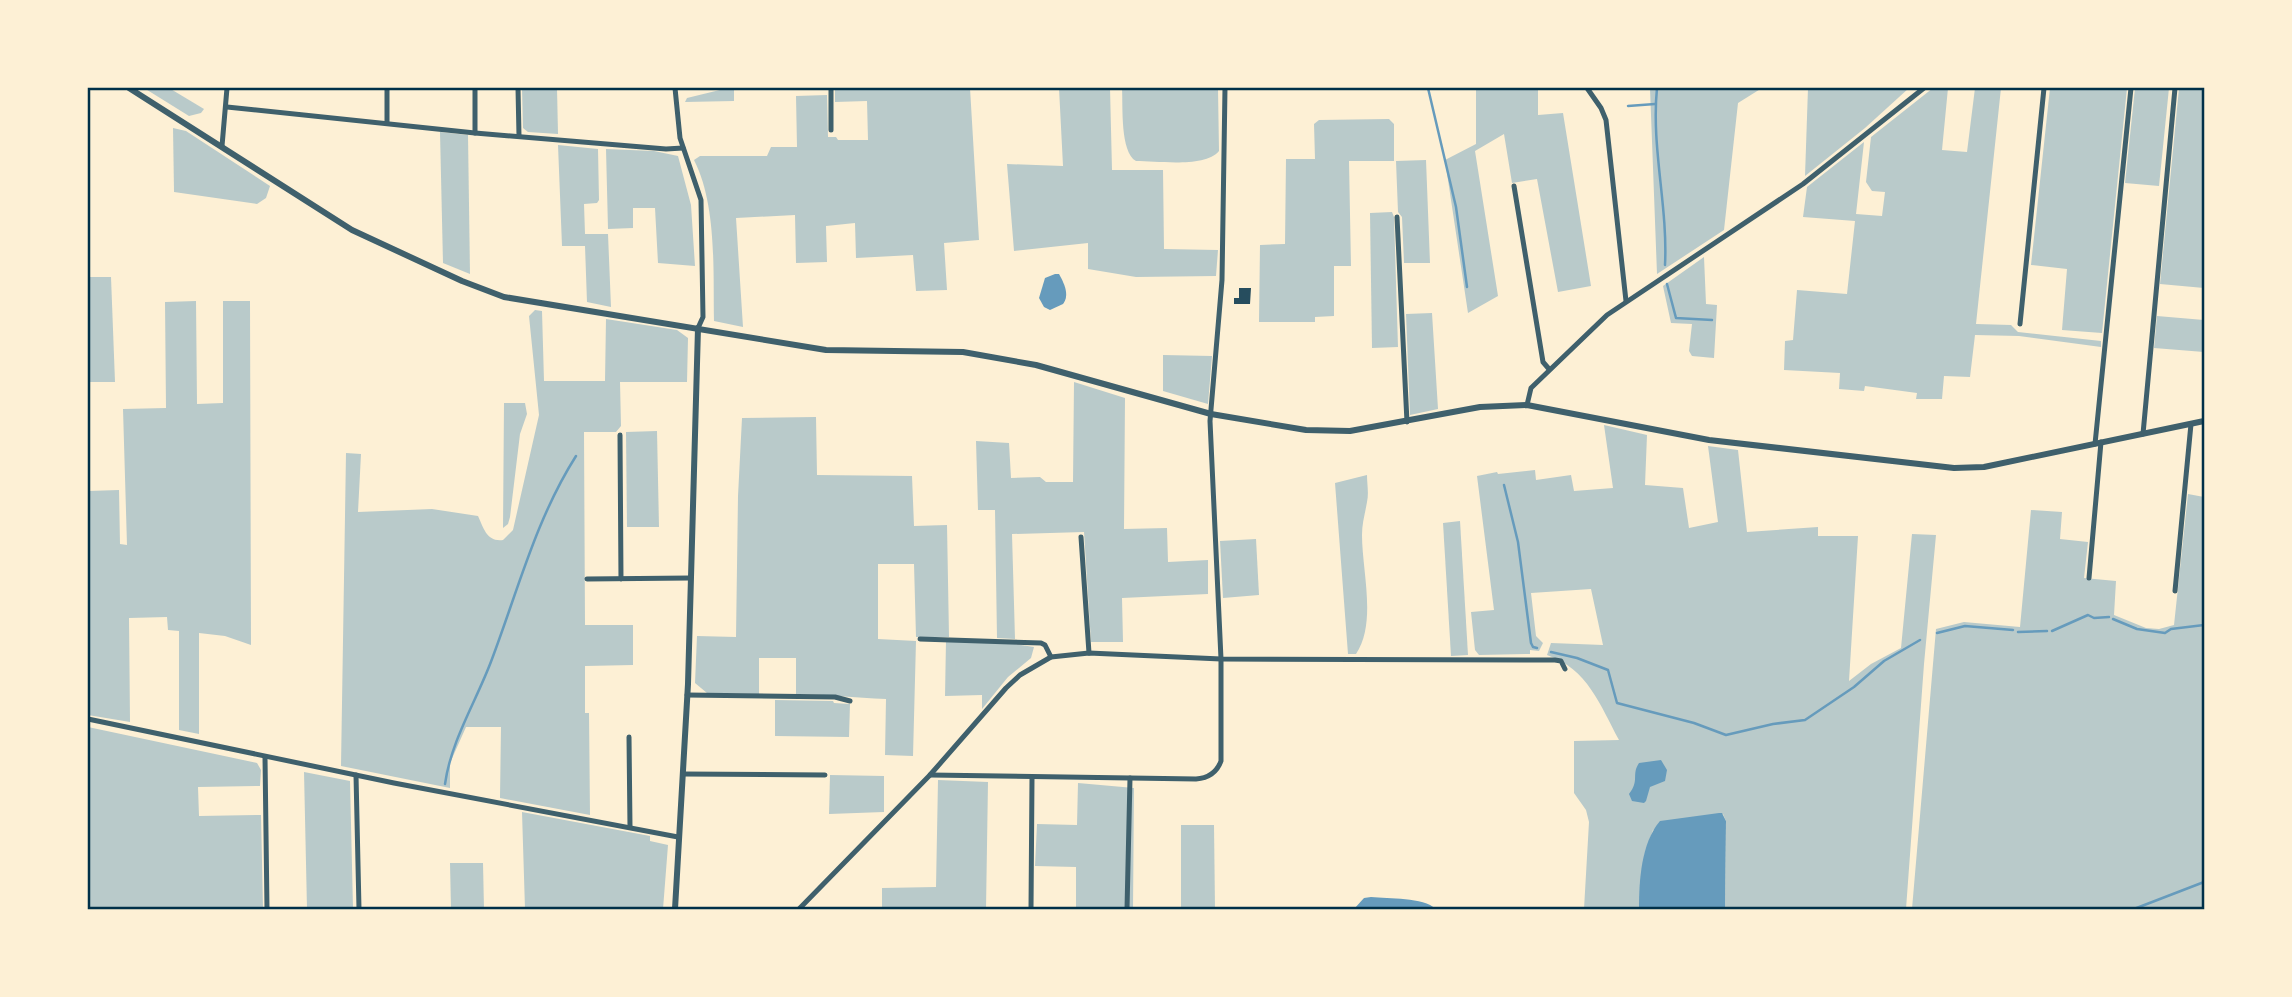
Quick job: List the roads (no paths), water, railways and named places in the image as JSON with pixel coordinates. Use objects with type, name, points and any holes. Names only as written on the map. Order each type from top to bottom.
[{"type":"street","points":[[130,88],[352,230],[495,293],[522,300],[826,350],[963,352],[1036,365],[1211,414],[1257,424],[1319,432],[1350,431],[1489,406],[1527,405],[1709,440],[1954,468],[1984,467],[2204,421]]},
{"type":"street","points":[[222,146],[227,88]]},
{"type":"street","points":[[387,88],[387,123]]},
{"type":"street","points":[[475,88],[475,133]]},
{"type":"street","points":[[518,88],[519,136]]},
{"type":"street","points":[[674,909],[687,695],[698,328],[704,317],[702,211],[698,186],[683,148],[676,88]]},
{"type":"street","points":[[831,88],[831,130]]},
{"type":"street","points":[[930,775],[1203,778],[1215,771],[1221,761],[1221,659],[1211,414],[1222,280],[1225,88]]},
{"type":"street","points":[[1587,88],[1606,120],[1626,301]]},
{"type":"street","points":[[1527,405],[1531,388],[1606,315],[1803,184],[1924,88]]},
{"type":"street","points":[[2020,324],[2044,88]]},
{"type":"street","points":[[2089,578],[2098,443],[2131,88]]},
{"type":"street","points":[[2143,434],[2175,88]]},
{"type":"street","points":[[227,107],[475,133],[666,149],[683,148]]},
{"type":"street","points":[[1514,186],[1544,362],[1549,369]]},
{"type":"street","points":[[1397,217],[1407,422]]},
{"type":"street","points":[[2175,591],[2191,424]]},
{"type":"street","points":[[620,435],[621,579]]},
{"type":"street","points":[[1081,537],[1089,653]]},
{"type":"street","points":[[587,579],[690,578]]},
{"type":"street","points":[[920,639],[1041,643],[1051,657]]},
{"type":"street","points":[[799,909],[930,775],[1006,688],[1020,675],[1051,657],[1089,653],[1221,659],[1555,660],[1561,661],[1565,669]]},
{"type":"street","points":[[687,695],[835,697],[850,701]]},
{"type":"street","points":[[88,719],[265,757],[678,837]]},
{"type":"street","points":[[629,737],[630,827]]},
{"type":"street","points":[[265,757],[267,909]]},
{"type":"street","points":[[683,774],[825,775]]},
{"type":"street","points":[[356,775],[359,909]]},
{"type":"street","points":[[1031,909],[1032,778]]},
{"type":"street","points":[[1128,909],[1130,778]]},
{"type":"water","points":[[1059,274],[1063,281],[1066,297],[1063,304],[1050,310],[1044,307],[1039,298],[1045,278]]},
{"type":"water","points":[[1661,760],[1667,770],[1665,781],[1650,787],[1644,803],[1632,801],[1629,794],[1639,763]]},
{"type":"water","points":[[1722,813],[1726,821],[1725,909],[1639,909],[1645,851],[1660,821]]},
{"type":"water","points":[[1364,898],[1414,900],[1436,909],[1354,909]]},
{"type":"waterway","points":[[1428,88],[1456,207],[1467,287]]},
{"type":"waterway","points":[[1657,88],[1656,132],[1665,265]]},
{"type":"waterway","points":[[1628,106],[1655,104]]},
{"type":"waterway","points":[[1667,284],[1676,318],[1712,320]]},
{"type":"waterway","points":[[445,784],[453,752],[492,659],[529,555],[550,505],[576,456]]},
{"type":"waterway","points":[[1504,485],[1518,542],[1531,643],[1537,648]]},
{"type":"waterway","points":[[2052,631],[2088,615],[2094,618],[2109,617]]},
{"type":"waterway","points":[[2113,619],[2137,629],[2165,633],[2171,629],[2204,625]]},
{"type":"waterway","points":[[1937,633],[1965,626],[2013,630]]},
{"type":"waterway","points":[[2018,632],[2047,631]]},
{"type":"waterway","points":[[1551,652],[1577,658],[1608,670],[1617,703],[1694,723],[1726,735],[1805,720],[1854,687],[1884,661],[1920,640]]},
{"type":"waterway","points":[[2134,909],[2204,882]]}]
